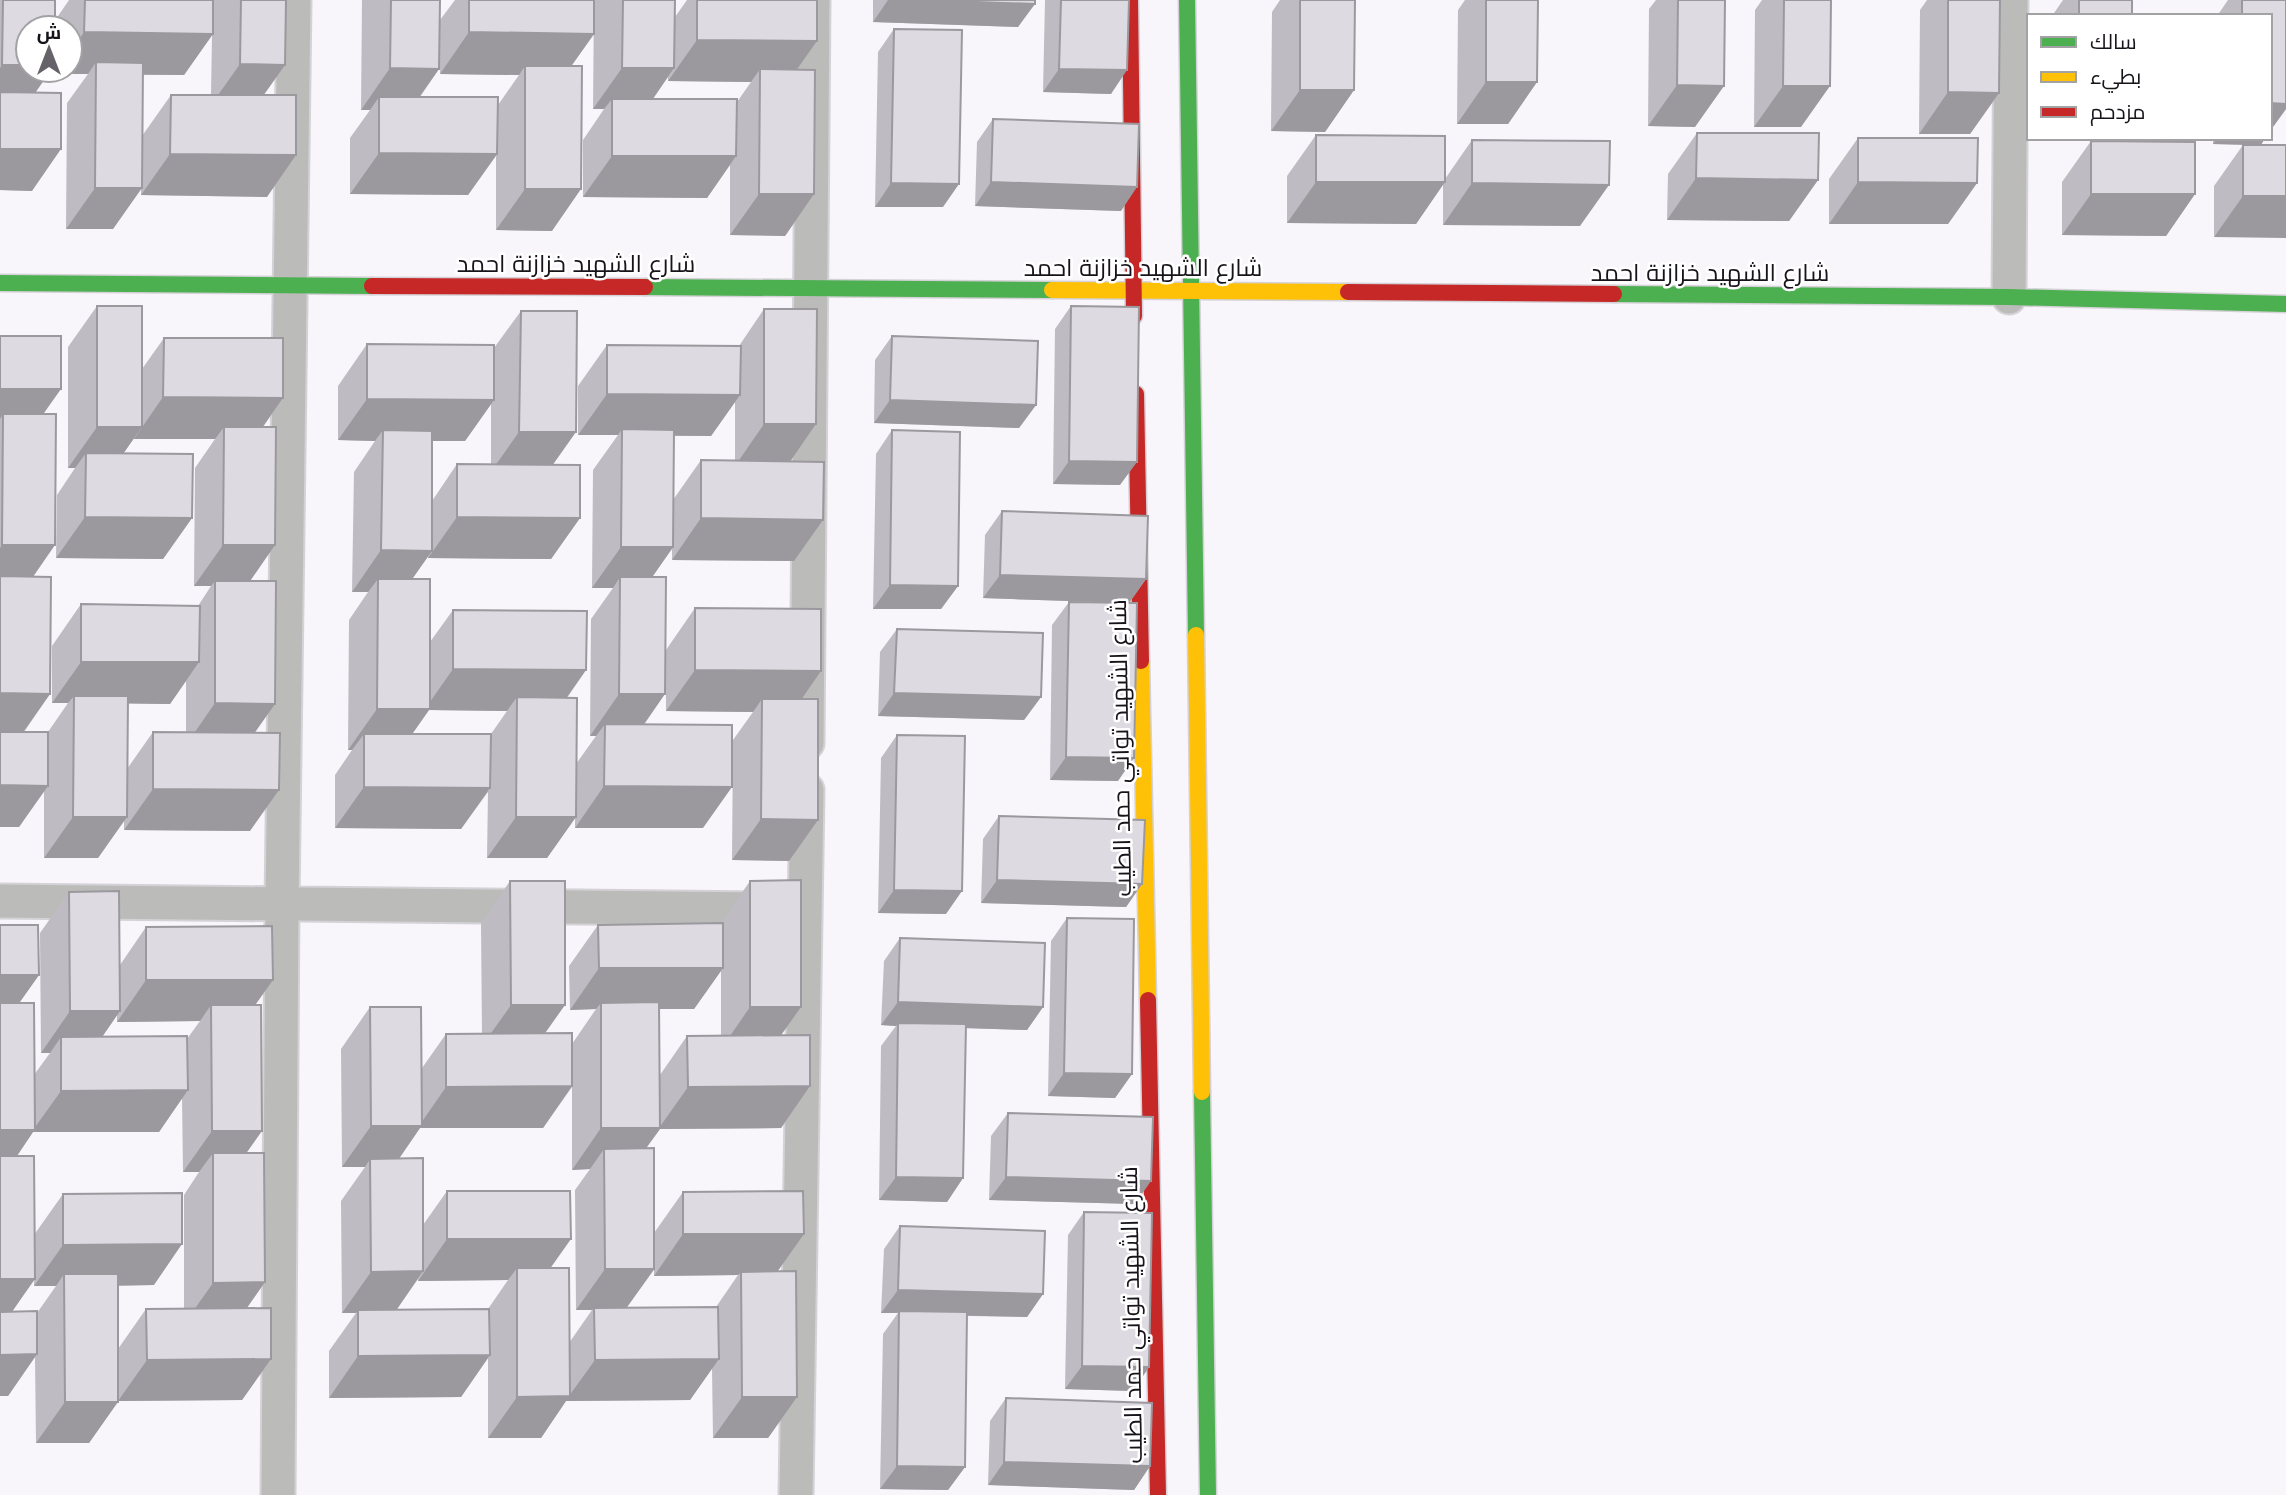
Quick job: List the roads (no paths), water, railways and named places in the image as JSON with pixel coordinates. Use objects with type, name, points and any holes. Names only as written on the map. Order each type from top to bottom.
[{"type":"street","points":[[278,1495],[288,283],[294,0]]},
{"type":"street","points":[[796,1495],[805,909],[813,0]]},
{"type":"street","points":[[1130,0],[1135,332]]},
{"type":"street","points":[[1187,0],[1194,290],[1208,1495]]},
{"type":"street","points":[[2009,298],[2011,0]]},
{"type":"street","name":"شارع الشهيد خزازنة احمد","points":[[0,283],[1194,290],[2009,298],[2286,304]]},
{"type":"street","name":"شارع الشهيد تواتي حمد الطيب","points":[[1135,373],[1158,1495]]},
{"type":"street","points":[[0,901],[805,909]]}]
